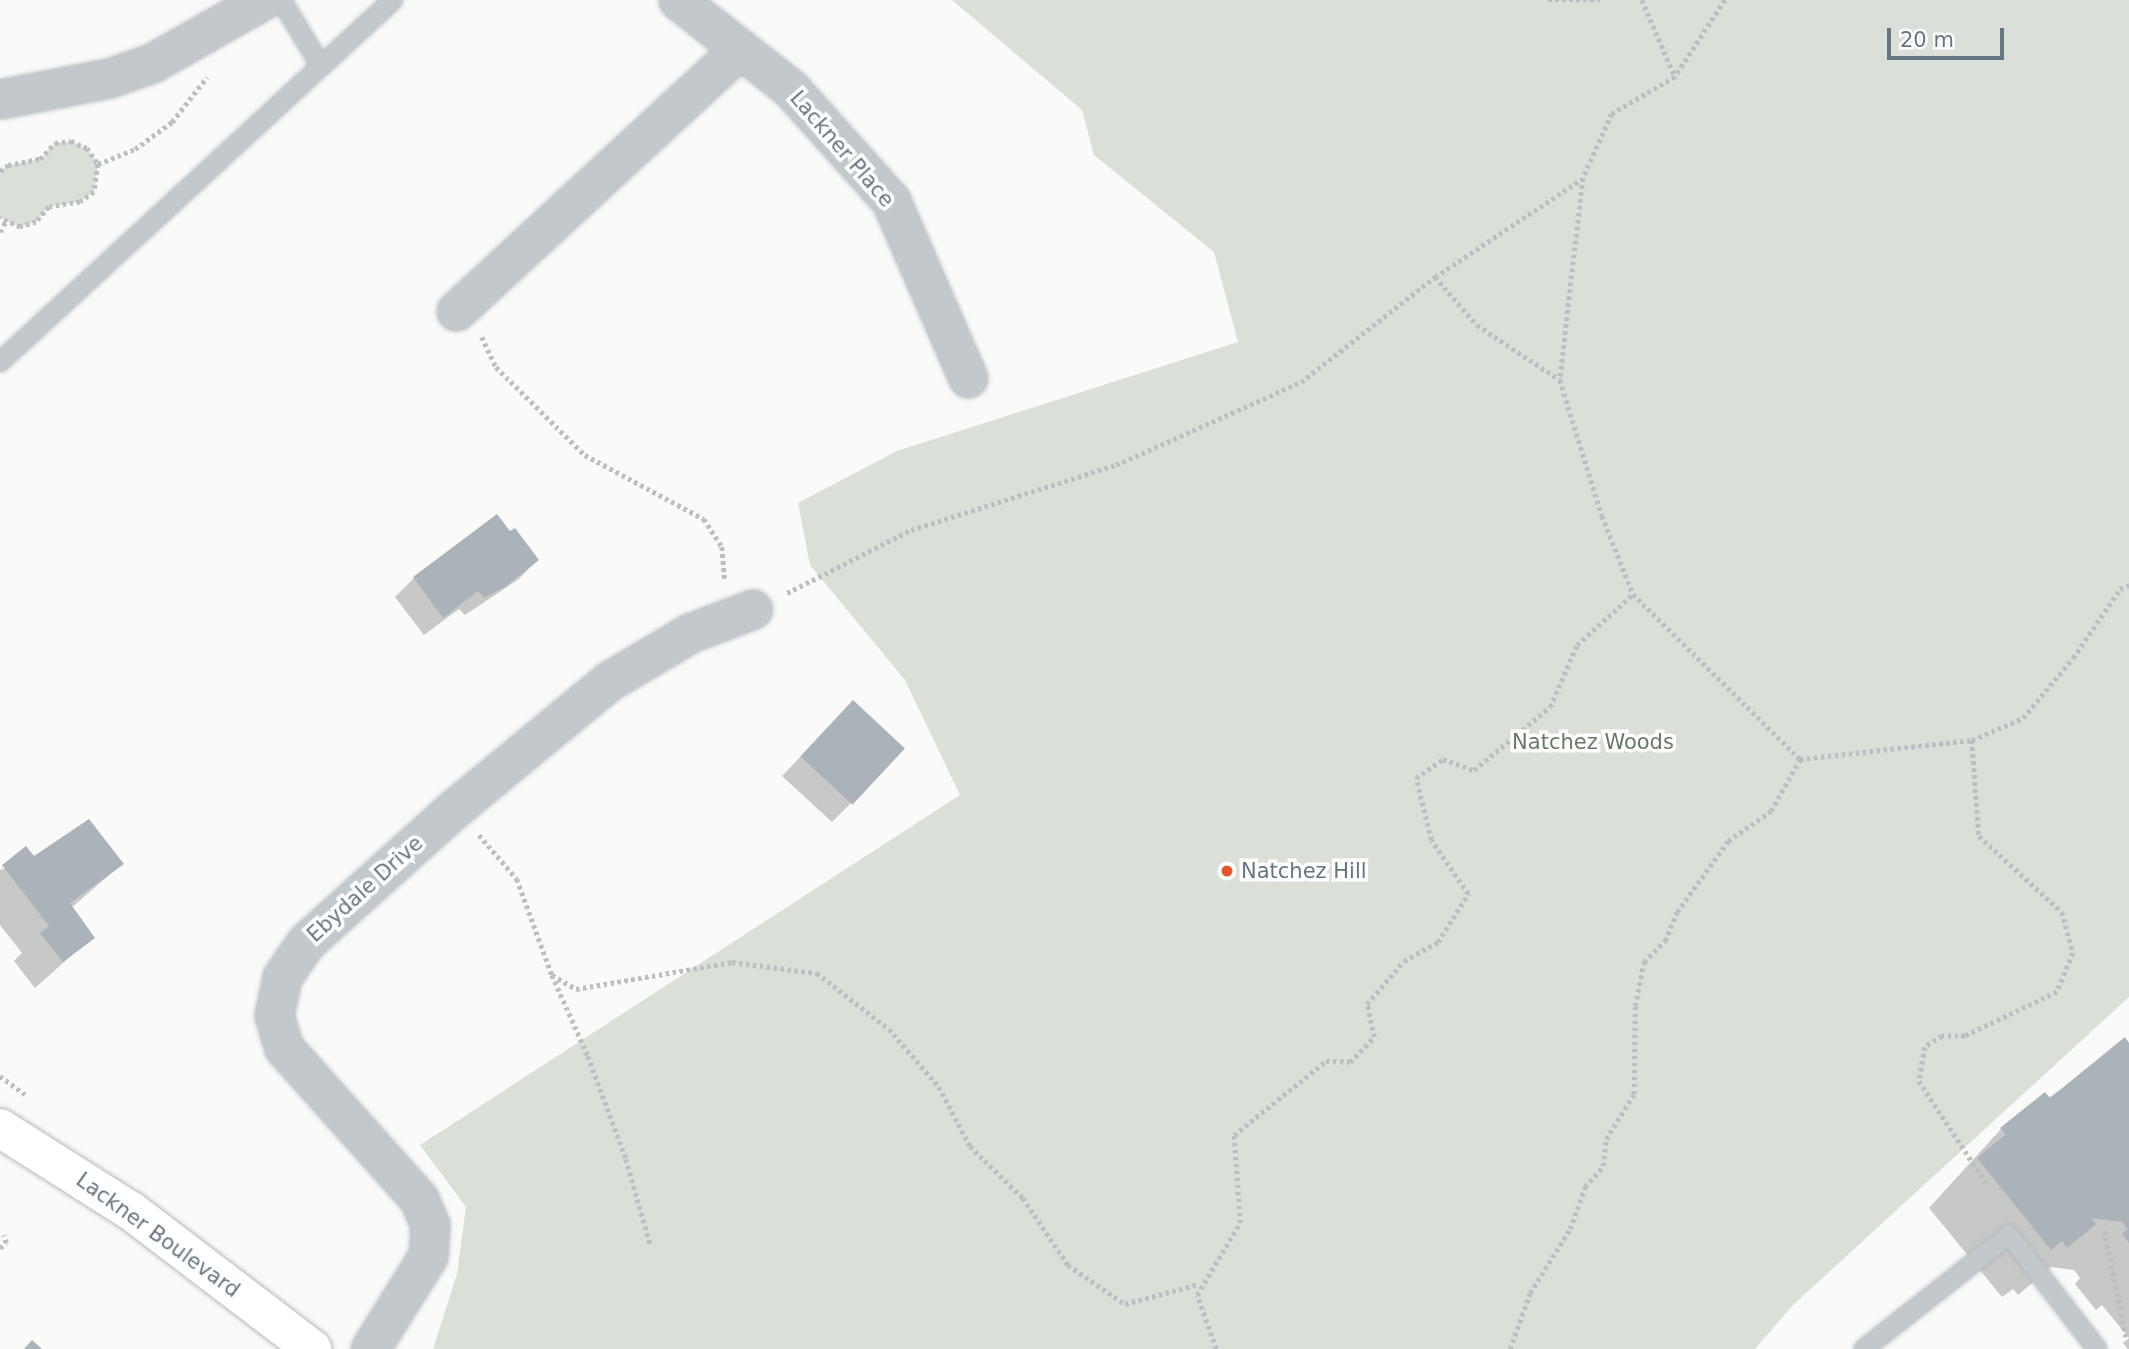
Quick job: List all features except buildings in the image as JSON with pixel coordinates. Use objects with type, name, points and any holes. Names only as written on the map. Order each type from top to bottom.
[{"type":"main road","name":"Lackner Boulevard","points":[[0,1128],[131,1211],[312,1349]]},
{"type":"street","points":[[2,97],[109,78],[152,63],[263,0]]},
{"type":"street","name":"Lackner Place","points":[[678,0],[791,89],[891,201],[968,378]]},
{"type":"street","points":[[465,302],[740,49]]},
{"type":"street","name":"Ebydale Drive","points":[[370,1349],[428,1256],[430,1224],[419,1199],[284,1048],[274,1015],[282,977],[306,942],[455,808],[609,681],[739,612]]},
{"type":"lane","points":[[281,0],[321,66]]},
{"type":"lane","points":[[0,362],[393,0]]},
{"type":"lane","points":[[1864,1349],[2009,1235],[2097,1349]]},
{"type":"path","points":[[1548,0],[1600,0]]},
{"type":"path","points":[[1642,0],[1675,77]]},
{"type":"path","points":[[1725,0],[1675,77],[1612,114],[1583,178],[1560,380],[1602,516],[1633,594],[1800,759]]},
{"type":"path","points":[[98,164],[135,149],[172,122],[208,77]]},
{"type":"path","points":[[0,171],[8,165],[40,159],[55,142],[71,141],[87,148],[98,164],[94,192],[80,202],[49,207],[36,222],[20,226],[2,220],[0,232]]},
{"type":"path","points":[[465,302],[496,367],[585,455],[605,470],[691,509],[715,531],[739,612],[839,570],[911,530],[1116,465],[1301,382],[1435,277],[1583,178]]},
{"type":"path","points":[[1435,277],[1477,325],[1560,380]]},
{"type":"path","points":[[1800,759],[1972,740],[2023,718],[2073,658],[2120,589],[2129,585]]},
{"type":"path","points":[[1216,1349],[1199,1304],[1200,1284],[1240,1223],[1234,1135],[1326,1062],[1350,1062],[1374,1037],[1367,1004],[1404,961],[1438,942],[1468,894],[1431,840],[1416,778],[1443,759],[1474,770],[1550,707],[1577,645],[1633,594]]},
{"type":"path","points":[[1972,740],[1979,836],[2062,912],[2073,953],[2057,992],[1965,1036],[1942,1036],[1925,1047],[1919,1082],[1988,1186]]},
{"type":"path","points":[[1510,1349],[1530,1293],[1570,1229],[1585,1187],[1603,1166],[1606,1139],[1634,1094],[1634,1006],[1644,962],[1665,942],[1677,912],[1728,841],[1771,811],[1800,759]]},
{"type":"path","points":[[455,808],[517,879],[552,975],[588,1056],[626,1159],[651,1247]]},
{"type":"path","points":[[552,975],[576,989],[732,962],[817,973],[889,1029],[939,1087],[970,1146],[1023,1198],[1068,1265],[1125,1304],[1200,1284]]},
{"type":"path","points":[[2105,1231],[2124,1346]]},
{"type":"path","points":[[0,1248],[6,1243],[4,1235]]},
{"type":"green space","name":"Natchez Woods","points":[[952,0],[2129,0],[2129,997],[1793,1305],[1755,1349],[433,1349],[457,1274],[466,1207],[420,1145],[960,795],[905,680],[810,565],[798,503],[897,451],[1238,342],[1214,252],[1094,155],[1082,110]]},
{"type":"green space","points":[[71,141],[87,148],[98,164],[94,192],[80,202],[49,207],[36,222],[20,227],[0,218],[0,171],[8,165],[40,159],[55,143]]},
{"type":"place","name":"Natchez Hill","points":[[1227,871]]}]
